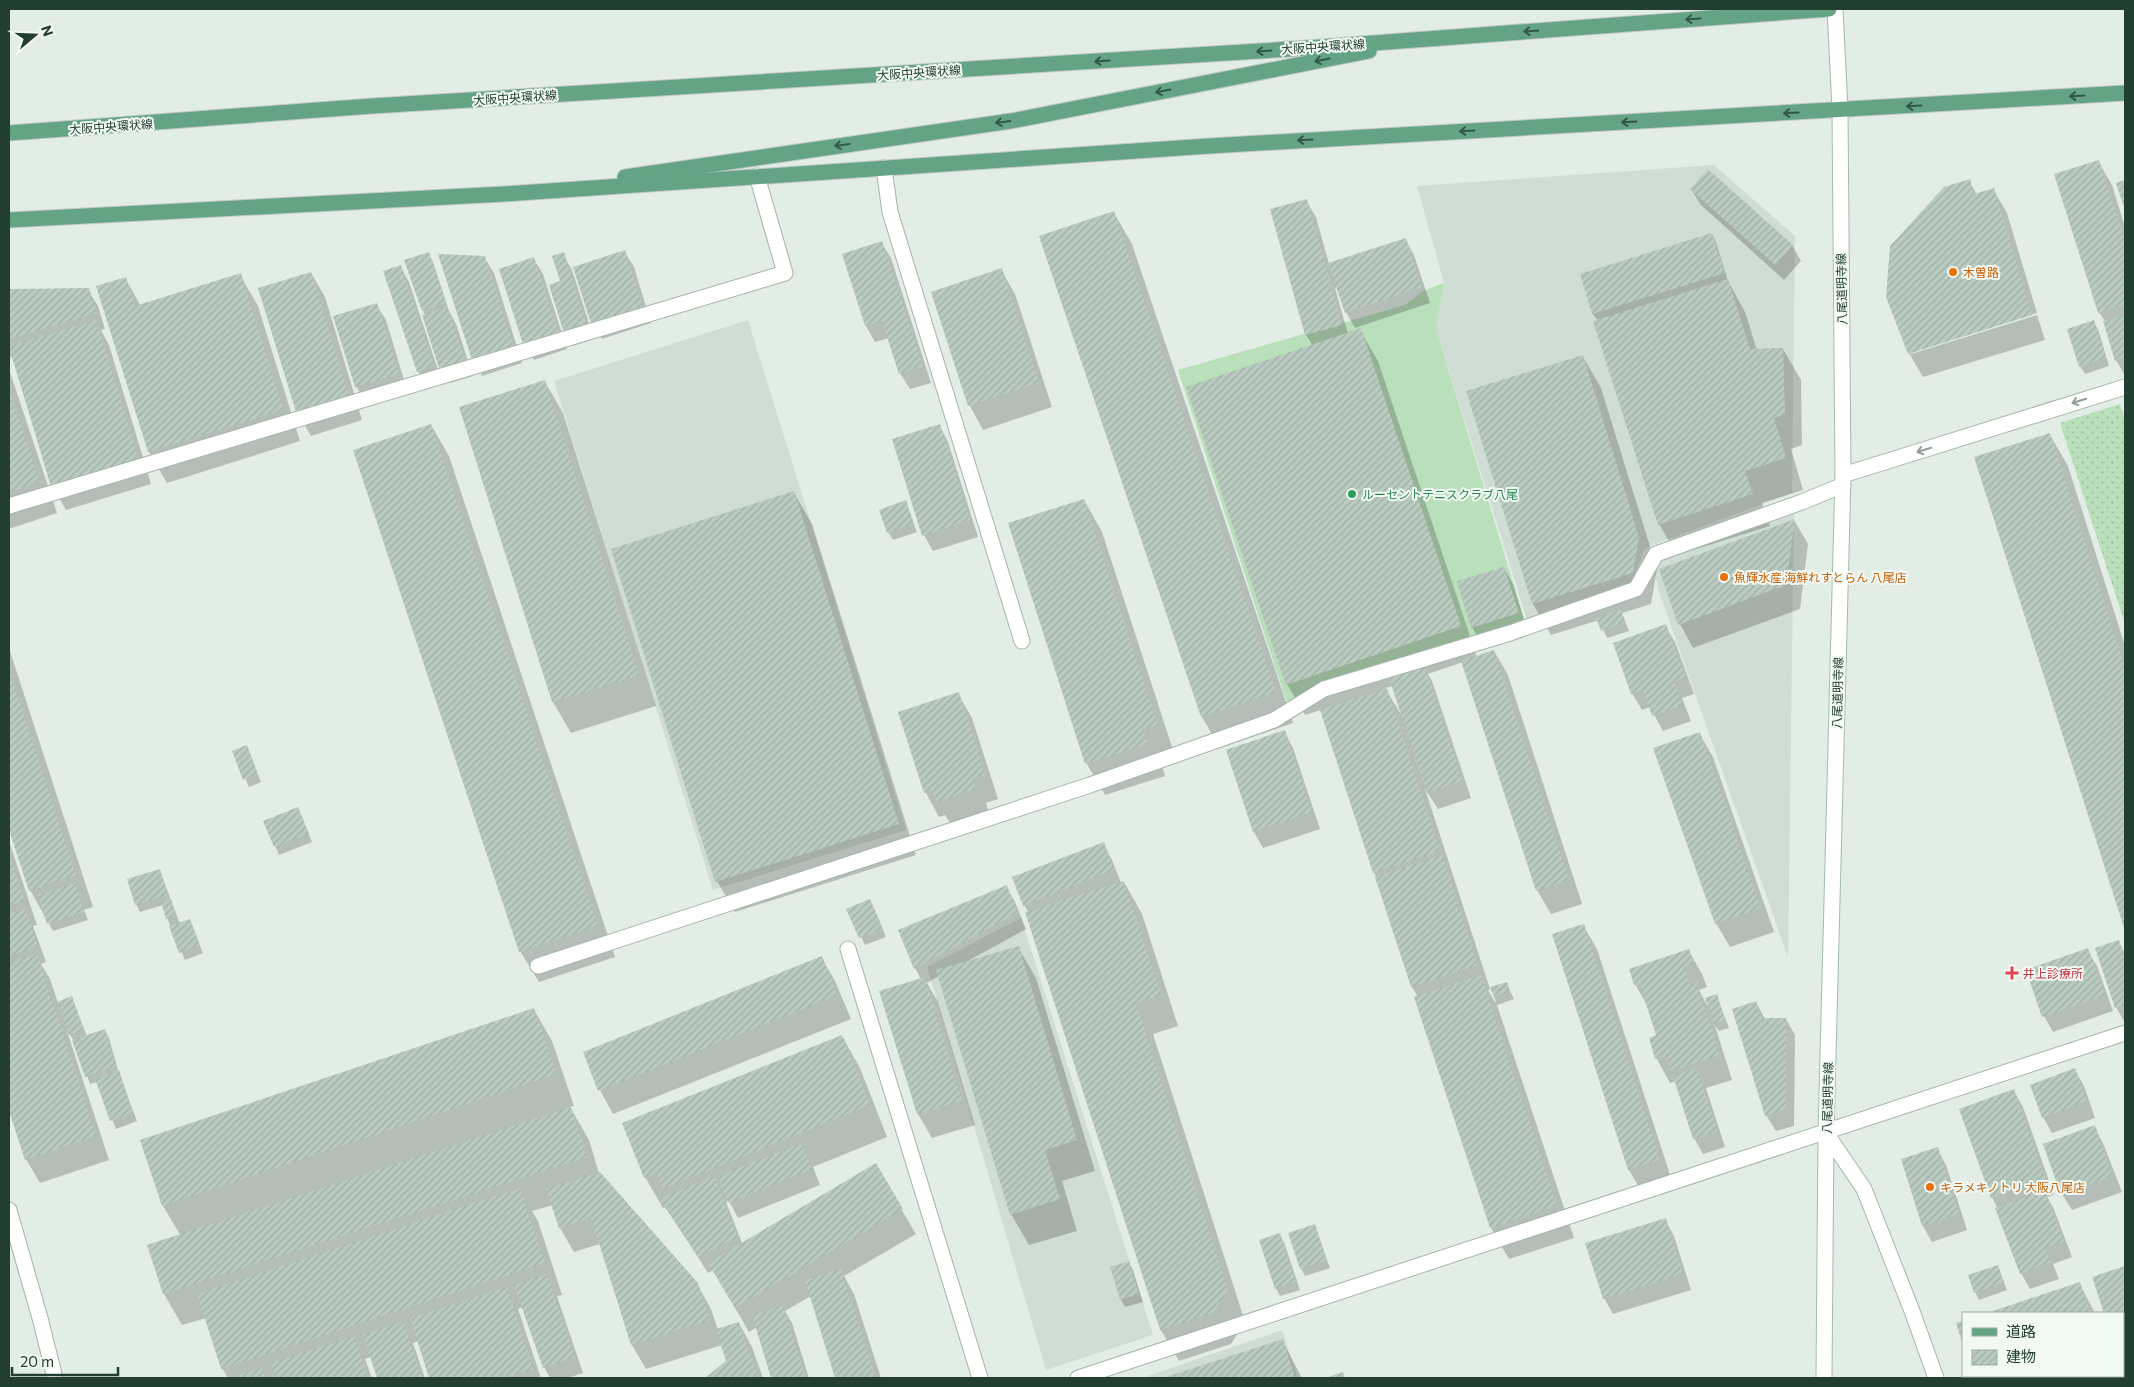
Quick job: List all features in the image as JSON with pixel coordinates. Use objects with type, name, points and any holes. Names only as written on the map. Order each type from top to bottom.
[{"type":"main road","name":"大阪中央環状線","points":[[9,133],[372,106],[1307,48],[1829,9]]},
{"type":"main road","points":[[504,194],[1011,121],[1439,38]]},
{"type":"main road","points":[[9,220],[504,194],[1218,145],[2125,93]]},
{"type":"street","name":"八尾道明寺線","points":[[1824,1378],[1826,1133],[1843,480],[1840,110],[1836,9]]},
{"type":"street","points":[[884,168],[890,212],[1022,641]]},
{"type":"street","points":[[9,506],[785,273],[757,176]]},
{"type":"street","points":[[538,966],[1090,786],[1274,720],[1324,690],[1510,632],[1636,589],[1656,554],[1802,502],[1843,480],[2125,387]]},
{"type":"street","points":[[848,949],[980,1378]]},
{"type":"street","points":[[1078,1378],[2125,1033]]},
{"type":"street","points":[[1826,1133],[1864,1189],[1936,1378]]},
{"type":"street","points":[[9,1210],[55,1378]]},
{"type":"shaded area","points":[[1714,165],[1795,236],[1792,493],[1645,548],[1631,583],[1527,620],[1436,329],[1444,283],[1417,186]]},
{"type":"shaded area","points":[[748,320],[906,830],[713,890],[554,381]]},
{"type":"shaded area","points":[[1794,510],[1788,957],[1658,589],[1654,567],[1663,559]]},
{"type":"shaded area","points":[[1021,918],[1153,1335],[1046,1370],[927,967]]},
{"type":"shaded area","points":[[1282,1330],[1298,1378],[1142,1378]]},
{"type":"green space","name":"ルーセントテニスクラブ八尾","points":[[1444,283],[1436,329],[1524,619],[1287,703],[1178,370],[1405,305],[1423,291]]},
{"type":"green space","points":[[2120,404],[2125,420],[2125,624],[2060,423]]},
{"type":"building","points":[[2099,160],[2125,242],[2125,304],[2098,313],[2054,174]]},
{"type":"building","points":[[1708,169],[1793,245],[1775,265],[1690,189]]},
{"type":"building","name":"木曽路","points":[[1970,179],[1974,194],[1994,188],[2032,315],[1908,354],[1886,297],[1890,246],[1944,187]]},
{"type":"building","points":[[2125,180],[2125,210],[2116,183]]},
{"type":"building","points":[[1307,199],[1342,325],[1305,335],[1270,209]]},
{"type":"building","points":[[1114,211],[1276,692],[1201,717],[1039,236]]},
{"type":"building","points":[[1712,233],[1725,273],[1592,314],[1580,274]]},
{"type":"building","points":[[1406,238],[1422,287],[1345,313],[1328,263]]},
{"type":"building","points":[[882,241],[923,366],[899,374],[882,321],[865,326],[842,254]]},
{"type":"building","points":[[625,250],[643,307],[591,324],[573,267]]},
{"type":"building","points":[[429,252],[446,303],[422,311],[404,260]]},
{"type":"building","points":[[564,252],[586,323],[563,330],[549,285],[560,281],[552,256]]},
{"type":"building","points":[[438,254],[485,256],[514,347],[472,360]]},
{"type":"building","points":[[534,257],[559,332],[523,344],[499,269]]},
{"type":"building","points":[[401,265],[434,366],[417,372],[383,271]]},
{"type":"building","points":[[1002,268],[1039,383],[968,406],[931,292]]},
{"type":"building","points":[[311,272],[349,396],[296,412],[258,288]]},
{"type":"building","points":[[241,273],[283,410],[148,452],[96,286],[126,277],[135,306]]},
{"type":"building","points":[[1728,279],[1750,349],[1783,348],[1785,414],[1774,418],[1786,458],[1745,471],[1753,494],[1658,525],[1593,321]]},
{"type":"building","points":[[89,288],[97,313],[9,339],[9,289]]},
{"type":"building","points":[[377,303],[399,374],[355,387],[333,316]]},
{"type":"building","points":[[447,306],[465,359],[439,368],[422,315]]},
{"type":"building","points":[[2125,314],[2125,357],[2115,361],[2103,321]]},
{"type":"building","points":[[96,320],[139,460],[51,487],[9,346]]},
{"type":"building","points":[[2094,320],[2106,358],[2079,367],[2067,329]]},
{"type":"building","name":"ルーセントテニスクラブ八尾","points":[[1361,328],[1461,626],[1286,685],[1186,387]]},
{"type":"building","points":[[1583,355],[1639,537],[1633,573],[1532,604],[1466,391]]},
{"type":"building","points":[[545,380],[639,675],[552,702],[459,407]]},
{"type":"building","points":[[9,390],[40,481],[9,492]]},
{"type":"building","points":[[431,424],[598,926],[519,952],[353,450]]},
{"type":"building","points":[[940,424],[970,520],[922,536],[892,439]]},
{"type":"building","points":[[2050,433],[2125,668],[2125,931],[1974,457]]},
{"type":"building","points":[[794,491],[899,824],[715,882],[611,549]]},
{"type":"building","points":[[1084,499],[1158,725],[1143,729],[1148,744],[1085,764],[1008,523]]},
{"type":"building","points":[[906,500],[914,524],[887,533],[879,510]]},
{"type":"building","name":"魚輝水産 海鮮れすとらん 八尾店","points":[[1795,519],[1786,585],[1678,625],[1659,569]]},
{"type":"building","points":[[1504,567],[1519,613],[1471,628],[1457,581]]},
{"type":"building","points":[[1621,609],[1625,623],[1601,631],[1596,618]]},
{"type":"building","points":[[1666,624],[1686,678],[1674,682],[1682,705],[1652,716],[1643,690],[1631,694],[1613,643]]},
{"type":"building","points":[[1494,650],[1569,880],[1536,891],[1461,661]]},
{"type":"building","points":[[1424,663],[1463,781],[1427,793],[1388,675]]},
{"type":"building","points":[[9,670],[76,875],[29,891],[9,830]]},
{"type":"building","points":[[1387,688],[1440,851],[1373,873],[1320,710]]},
{"type":"building","points":[[959,692],[985,775],[973,778],[976,789],[936,802],[932,790],[924,793],[898,712]]},
{"type":"building","points":[[1285,730],[1312,812],[1253,832],[1226,750]]},
{"type":"building","points":[[1700,732],[1761,908],[1715,924],[1653,748]]},
{"type":"building","points":[[247,745],[258,774],[243,780],[232,751]]},
{"type":"building","points":[[298,807],[309,834],[274,847],[263,821]]},
{"type":"building","points":[[1104,842],[1114,870],[1023,906],[1012,877]]},
{"type":"building","points":[[9,855],[25,900],[9,906]]},
{"type":"building","points":[[1442,855],[1478,965],[1411,987],[1375,877]]},
{"type":"building","points":[[160,869],[168,895],[135,905],[127,879]]},
{"type":"building","points":[[1124,881],[1161,995],[1136,1003],[1228,1290],[1213,1313],[1160,1330],[1025,912]]},
{"type":"building","points":[[75,883],[84,912],[47,924],[38,895]]},
{"type":"building","points":[[1007,885],[1017,913],[914,969],[898,930]]},
{"type":"building","points":[[171,899],[176,916],[166,919],[161,902]]},
{"type":"building","points":[[870,899],[883,929],[859,938],[846,909]]},
{"type":"building","points":[[25,908],[38,946],[9,956],[9,914]]},
{"type":"building","points":[[190,919],[200,945],[179,953],[169,926]]},
{"type":"building","points":[[1584,924],[1660,1160],[1628,1170],[1552,934]]},
{"type":"building","points":[[2119,940],[2125,959],[2125,1005],[2115,1008],[2095,948]]},
{"type":"building","points":[[1019,946],[1077,1140],[1045,1150],[1060,1199],[1010,1215],[936,970]]},
{"type":"building","points":[[2088,948],[2105,995],[2042,1017],[2026,970]]},
{"type":"building","points":[[1689,949],[1694,963],[1684,967],[1690,985],[1696,983],[1720,1055],[1671,1071],[1666,1056],[1655,1059],[1649,1038],[1656,1035],[1640,985],[1634,985],[1629,969]]},
{"type":"building","points":[[37,953],[96,1136],[25,1160],[9,1111],[9,963]]},
{"type":"building","points":[[822,956],[838,995],[598,1091],[583,1052]]},
{"type":"building","points":[[1481,975],[1557,1206],[1490,1228],[1414,997]]},
{"type":"building","points":[[925,977],[962,1101],[917,1114],[879,991]]},
{"type":"building","points":[[1507,982],[1510,991],[1494,997],[1490,987]]},
{"type":"building","points":[[1717,994],[1725,1020],[1714,1024],[1705,998]]},
{"type":"building","points":[[72,996],[84,1030],[69,1035],[57,1002]]},
{"type":"building","points":[[1756,1001],[1761,1018],[1786,1018],[1786,1109],[1765,1116],[1732,1009]]},
{"type":"building","points":[[534,1008],[557,1074],[162,1206],[140,1140]]},
{"type":"building","points":[[105,1029],[117,1066],[85,1077],[72,1040]]},
{"type":"building","points":[[842,1035],[870,1105],[663,1189],[657,1173],[644,1178],[622,1123]]},
{"type":"building","points":[[1697,1068],[1717,1131],[1693,1139],[1673,1076]]},
{"type":"building","points":[[2075,1068],[2087,1101],[2042,1118],[2030,1085]]},
{"type":"building","points":[[119,1070],[133,1113],[110,1121],[95,1079]]},
{"type":"building","points":[[2014,1089],[2046,1179],[1991,1198],[1959,1109]]},
{"type":"building","points":[[571,1107],[587,1157],[163,1294],[147,1245]]},
{"type":"building","points":[[2095,1125],[2113,1176],[2061,1195],[2043,1144]]},
{"type":"building","points":[[802,1143],[812,1169],[728,1203],[718,1176]]},
{"type":"building","name":"キラメキノトリ 大阪八尾店","points":[[1938,1147],[1959,1214],[1922,1226],[1901,1159]]},
{"type":"building","points":[[876,1163],[903,1209],[735,1308],[708,1263]]},
{"type":"building","points":[[600,1172],[698,1283],[710,1320],[631,1345],[591,1218],[559,1228],[546,1189]]},
{"type":"building","points":[[714,1176],[738,1237],[698,1257],[659,1198]]},
{"type":"building","points":[[520,1188],[545,1263],[221,1369],[197,1294]]},
{"type":"building","points":[[2045,1190],[2064,1241],[2045,1248],[2051,1262],[2020,1274],[1995,1208]]},
{"type":"building","points":[[1666,1218],[1683,1274],[1603,1299],[1585,1243]]},
{"type":"building","points":[[1315,1224],[1327,1260],[1300,1269],[1288,1233]]},
{"type":"building","points":[[1280,1233],[1296,1282],[1275,1289],[1259,1240]]},
{"type":"building","points":[[1129,1261],[1139,1294],[1120,1300],[1110,1267]]},
{"type":"building","points":[[1998,1265],[2004,1282],[1974,1293],[1968,1275]]},
{"type":"building","points":[[2125,1266],[2125,1310],[2104,1312],[2092,1277]]},
{"type":"building","points":[[841,1269],[876,1378],[835,1378],[805,1280]]},
{"type":"building","points":[[547,1274],[575,1357],[543,1368],[514,1285]]},
{"type":"building","points":[[2080,1282],[2091,1312],[1990,1312]]},
{"type":"building","points":[[507,1287],[533,1369],[505,1378],[429,1378],[410,1318]]},
{"type":"building","points":[[783,1306],[806,1378],[771,1378],[752,1315]]},
{"type":"building","points":[[403,1321],[422,1378],[377,1378],[363,1335]]},
{"type":"building","points":[[1962,1321],[1962,1342],[1956,1323]]},
{"type":"building","points":[[739,1322],[758,1378],[705,1378],[726,1361],[716,1329]]},
{"type":"building","points":[[355,1336],[367,1375],[356,1378],[276,1378],[271,1363]]},
{"type":"building","points":[[1283,1339],[1295,1378],[1163,1378]]},
{"type":"building","points":[[262,1367],[265,1378],[230,1378]]},
{"type":"building","points":[[1343,1372],[1345,1378],[1326,1378]]},
{"type":"place","name":"木曽路","points":[[1953,272]]},
{"type":"place","name":"ルーセントテニスクラブ八尾","points":[[1352,494]]},
{"type":"place","name":"魚輝水産 海鮮れすとらん 八尾店","points":[[1724,577]]},
{"type":"place","name":"井上診療所","points":[[2012,973]]},
{"type":"place","name":"キラメキノトリ 大阪八尾店","points":[[1930,1187]]}]
